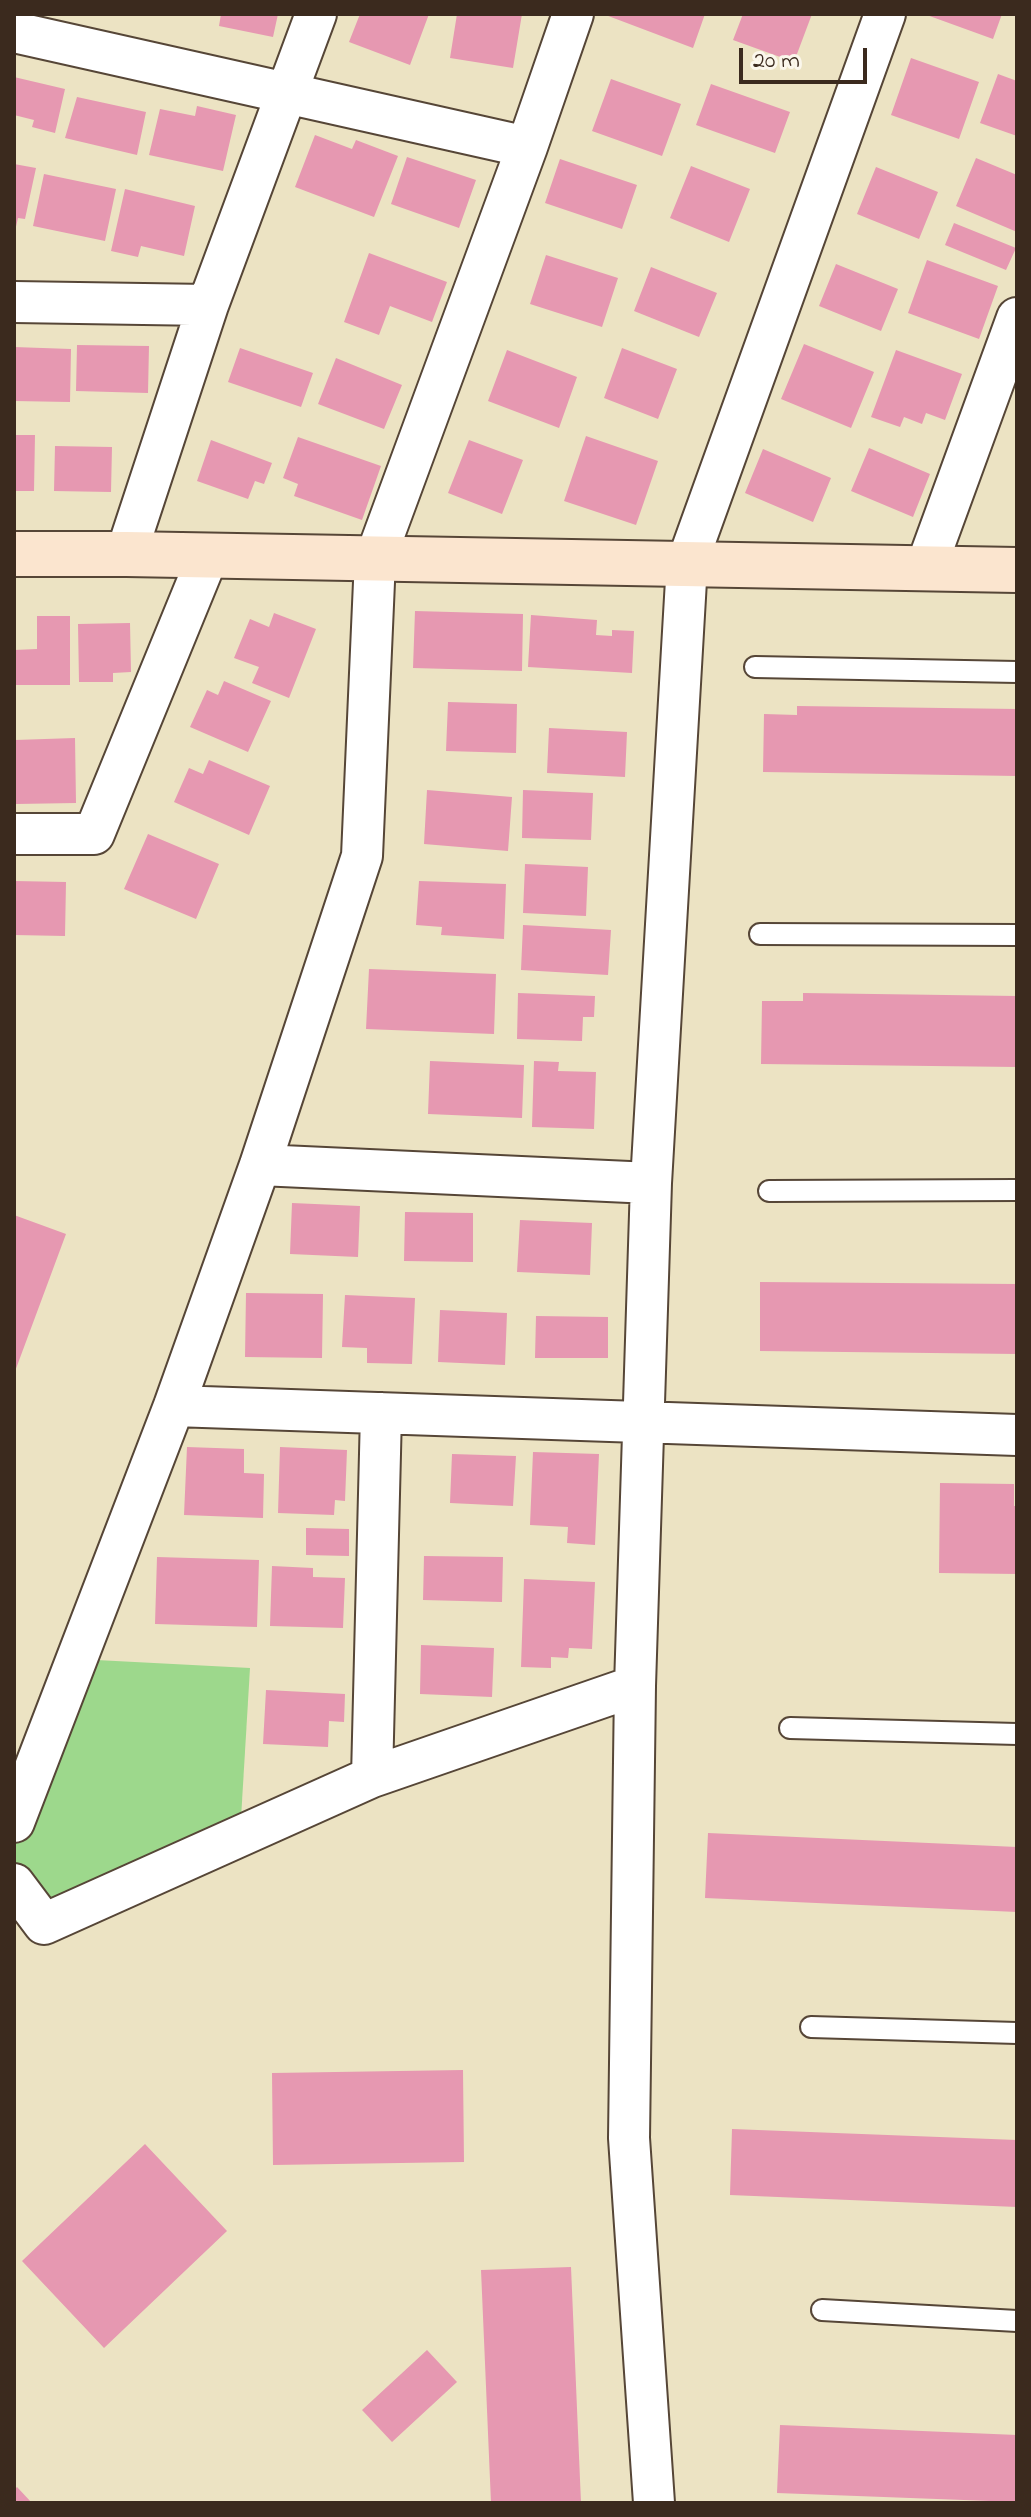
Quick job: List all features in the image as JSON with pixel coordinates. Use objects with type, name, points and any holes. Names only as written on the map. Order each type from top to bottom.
[{"type":"street","points":[[126,554],[208,305],[316,14]]},
{"type":"street","points":[[14,1822],[174,1406],[260,1165],[362,856],[375,559],[573,14]]},
{"type":"street","points":[[654,2503],[629,2138],[635,1686],[651,1183],[687,563],[885,14]]},
{"type":"street","points":[[14,32],[527,147]]},
{"type":"street","points":[[14,302],[208,305]]},
{"type":"street","points":[[925,570],[1017,318]]},
{"type":"street","points":[[14,554],[1017,570]]},
{"type":"street","points":[[14,834],[94,834],[208,556]]},
{"type":"street","points":[[260,1165],[651,1183]]},
{"type":"street","points":[[174,1406],[1017,1435]]},
{"type":"street","points":[[372,1777],[381,1413]]},
{"type":"street","points":[[14,1884],[44,1924],[372,1777],[635,1686]]},
{"type":"lane","points":[[755,667],[1017,672]]},
{"type":"lane","points":[[760,934],[1017,935]]},
{"type":"lane","points":[[769,1191],[1017,1190]]},
{"type":"lane","points":[[790,1728],[1017,1734]]},
{"type":"lane","points":[[811,2027],[1017,2033]]},
{"type":"lane","points":[[822,2310],[1017,2321]]},
{"type":"green space","points":[[77,1659],[250,1668],[240,1835],[44,1924],[14,1884],[14,1822]]},
{"type":"building","points":[[221,14],[278,14],[273,37],[219,26]]},
{"type":"building","points":[[360,14],[429,14],[410,65],[349,42]]},
{"type":"building","points":[[457,14],[522,14],[513,68],[450,58]]},
{"type":"building","points":[[603,14],[705,14],[693,48]]},
{"type":"building","points":[[743,14],[812,14],[794,62],[733,40]]},
{"type":"building","points":[[924,14],[1002,14],[993,39]]},
{"type":"building","points":[[911,58],[979,82],[959,139],[891,115]]},
{"type":"building","points":[[998,74],[1017,81],[1017,136],[980,123]]},
{"type":"building","points":[[14,77],[65,89],[55,133],[32,127],[34,120],[14,115]]},
{"type":"building","points":[[611,79],[681,104],[662,156],[592,131]]},
{"type":"building","points":[[711,84],[790,112],[775,153],[696,125]]},
{"type":"building","points":[[77,97],[146,112],[137,155],[65,138]]},
{"type":"building","points":[[197,106],[236,115],[223,171],[149,155],[160,109],[195,116]]},
{"type":"building","points":[[315,135],[352,149],[356,140],[398,156],[374,217],[295,187]]},
{"type":"building","points":[[407,157],[476,180],[459,228],[391,204]]},
{"type":"building","points":[[976,158],[1017,175],[1017,232],[956,206]]},
{"type":"building","points":[[560,159],[637,185],[622,229],[545,203]]},
{"type":"building","points":[[14,164],[36,168],[25,219],[18,218],[15,231]]},
{"type":"building","points":[[691,166],[750,189],[729,242],[670,218]]},
{"type":"building","points":[[876,167],[938,192],[919,239],[857,214]]},
{"type":"building","points":[[44,174],[116,189],[105,241],[33,226]]},
{"type":"building","points":[[125,189],[195,206],[184,256],[141,246],[138,257],[111,251]]},
{"type":"building","points":[[954,223],[1016,248],[1006,270],[945,245]]},
{"type":"building","points":[[369,253],[447,282],[432,322],[390,306],[379,335],[344,322]]},
{"type":"building","points":[[546,255],[618,278],[602,327],[530,304]]},
{"type":"building","points":[[927,260],[998,286],[979,339],[908,313]]},
{"type":"building","points":[[836,264],[898,289],[881,331],[819,306]]},
{"type":"building","points":[[651,267],[717,293],[699,337],[634,311]]},
{"type":"building","points":[[804,344],[874,372],[851,428],[781,399]]},
{"type":"building","points":[[77,345],[149,346],[148,393],[76,391]]},
{"type":"building","points":[[14,347],[71,349],[70,402],[14,401]]},
{"type":"building","points":[[240,348],[313,373],[301,407],[228,382]]},
{"type":"building","points":[[622,348],[677,369],[658,419],[604,398]]},
{"type":"building","points":[[507,350],[577,377],[559,428],[488,401]]},
{"type":"building","points":[[896,350],[962,374],[945,420],[926,413],[922,424],[904,417],[900,427],[871,417]]},
{"type":"building","points":[[336,358],[402,385],[384,429],[318,404]]},
{"type":"building","points":[[14,435],[35,435],[34,491],[14,491]]},
{"type":"building","points":[[586,436],[658,461],[636,525],[564,501]]},
{"type":"building","points":[[298,437],[381,466],[362,520],[294,496],[298,484],[283,478]]},
{"type":"building","points":[[211,440],[272,463],[264,484],[255,481],[248,499],[197,481]]},
{"type":"building","points":[[469,440],[523,460],[502,514],[448,493]]},
{"type":"building","points":[[55,446],[112,447],[111,492],[54,491]]},
{"type":"building","points":[[869,448],[930,474],[913,517],[851,491]]},
{"type":"building","points":[[763,449],[831,478],[813,522],[745,493]]},
{"type":"building","points":[[415,611],[523,614],[522,671],[413,668]]},
{"type":"building","points":[[274,613],[316,629],[289,698],[252,683],[259,667],[234,658],[250,619],[269,627]]},
{"type":"building","points":[[531,615],[597,620],[596,635],[612,636],[612,630],[634,631],[632,673],[528,667]]},
{"type":"building","points":[[37,616],[70,616],[70,685],[15,685],[14,650],[37,649]]},
{"type":"building","points":[[130,623],[131,672],[113,673],[113,682],[79,682],[78,624]]},
{"type":"building","points":[[224,681],[271,701],[248,752],[190,727],[207,690],[218,695]]},
{"type":"building","points":[[448,702],[517,704],[516,753],[446,751]]},
{"type":"building","points":[[797,706],[1017,709],[1017,776],[763,772],[764,714],[797,715]]},
{"type":"building","points":[[549,728],[627,732],[625,777],[547,773]]},
{"type":"building","points":[[75,738],[76,803],[16,804],[15,740]]},
{"type":"building","points":[[209,760],[270,786],[249,835],[174,802],[189,768],[203,774]]},
{"type":"building","points":[[427,790],[512,797],[508,851],[424,844]]},
{"type":"building","points":[[523,790],[593,793],[591,840],[522,838]]},
{"type":"building","points":[[148,834],[219,864],[196,919],[124,889]]},
{"type":"building","points":[[525,864],[588,867],[586,916],[523,913]]},
{"type":"building","points":[[14,881],[66,882],[65,936],[14,935]]},
{"type":"building","points":[[419,881],[506,884],[504,939],[441,935],[442,927],[416,925]]},
{"type":"building","points":[[523,925],[611,930],[608,975],[521,970]]},
{"type":"building","points":[[369,969],[496,974],[494,1034],[366,1029]]},
{"type":"building","points":[[518,993],[595,996],[594,1017],[583,1017],[582,1041],[517,1039]]},
{"type":"building","points":[[803,993],[1017,996],[1017,1067],[761,1064],[762,1001],[803,1001]]},
{"type":"building","points":[[430,1061],[524,1065],[522,1118],[428,1114]]},
{"type":"building","points":[[534,1061],[559,1062],[558,1071],[596,1072],[594,1129],[532,1127]]},
{"type":"building","points":[[292,1203],[360,1206],[358,1257],[290,1254]]},
{"type":"building","points":[[405,1212],[473,1213],[473,1262],[404,1261]]},
{"type":"building","points":[[14,1215],[66,1234],[14,1374]]},
{"type":"building","points":[[520,1220],[592,1223],[590,1275],[517,1272]]},
{"type":"building","points":[[760,1282],[1017,1284],[1017,1354],[760,1351]]},
{"type":"building","points":[[246,1293],[323,1294],[322,1358],[245,1357]]},
{"type":"building","points":[[345,1295],[415,1298],[412,1364],[367,1363],[367,1348],[342,1347]]},
{"type":"building","points":[[440,1310],[507,1313],[505,1365],[438,1362]]},
{"type":"building","points":[[536,1316],[608,1317],[608,1358],[535,1358]]},
{"type":"building","points":[[187,1447],[244,1449],[244,1473],[264,1474],[263,1518],[184,1515]]},
{"type":"building","points":[[280,1447],[347,1450],[345,1501],[335,1500],[334,1515],[278,1513]]},
{"type":"building","points":[[533,1452],[599,1454],[595,1545],[567,1543],[568,1527],[530,1525]]},
{"type":"building","points":[[452,1454],[516,1456],[513,1506],[450,1503]]},
{"type":"building","points":[[940,1483],[1014,1484],[1017,1574],[939,1573]]},
{"type":"building","points":[[306,1528],[349,1529],[349,1556],[306,1555]]},
{"type":"building","points":[[424,1556],[503,1557],[502,1602],[423,1600]]},
{"type":"building","points":[[157,1557],[259,1560],[257,1627],[155,1624]]},
{"type":"building","points":[[272,1566],[313,1568],[313,1577],[345,1578],[343,1628],[270,1626]]},
{"type":"building","points":[[524,1579],[595,1582],[592,1649],[569,1648],[568,1658],[551,1657],[551,1668],[521,1667]]},
{"type":"building","points":[[421,1645],[494,1648],[492,1697],[420,1694]]},
{"type":"building","points":[[266,1690],[345,1694],[344,1722],[329,1721],[328,1747],[263,1744]]},
{"type":"building","points":[[708,1833],[1017,1847],[1017,1912],[705,1898]]},
{"type":"building","points":[[463,2070],[464,2162],[273,2165],[272,2073]]},
{"type":"building","points":[[732,2129],[1017,2140],[1017,2207],[730,2195]]},
{"type":"building","points":[[145,2144],[227,2231],[104,2348],[22,2261]]},
{"type":"building","points":[[571,2267],[581,2503],[491,2503],[481,2270]]},
{"type":"building","points":[[427,2350],[457,2382],[392,2442],[362,2410]]},
{"type":"building","points":[[780,2425],[1017,2435],[1017,2502],[777,2493]]},
{"type":"building","points":[[17,2487],[32,2503],[14,2503]]}]
